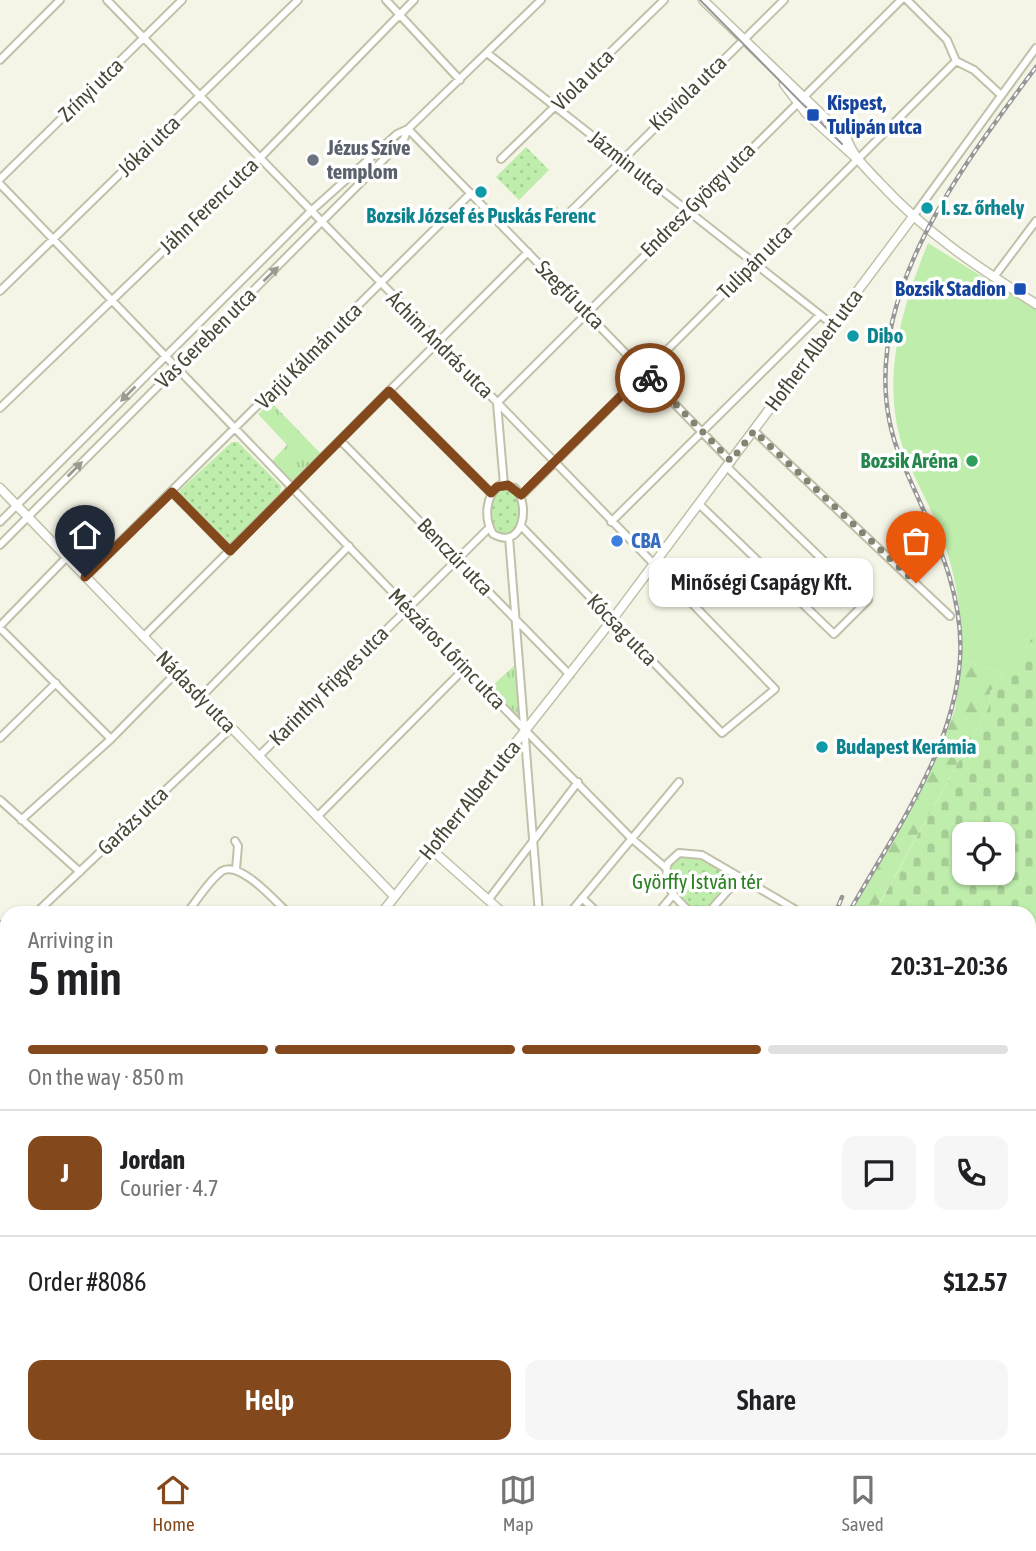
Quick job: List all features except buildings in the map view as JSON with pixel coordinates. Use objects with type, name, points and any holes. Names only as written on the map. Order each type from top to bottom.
[{"type":"street","points":[[0,60],[60,0]]},
{"type":"street","name":"Áchim András utca","points":[[107,0],[775,689],[722,733]]},
{"type":"street","name":"Zrínyi utca","points":[[0,178],[182,0]]},
{"type":"street","name":"Jókai utca","points":[[0,291],[298,0]]},
{"type":"street","points":[[386,0],[460,80]]},
{"type":"street","name":"Jáhn Ferenc utca","points":[[0,408],[261,157],[414,0]]},
{"type":"street","name":"Vas Gereben utca","points":[[0,522],[311,211],[397,134],[408,129],[541,0]]},
{"type":"street","name":"Viola utca","points":[[501,159],[664,0]]},
{"type":"street","points":[[703,0],[847,139],[857,159]]},
{"type":"street","name":"Kisviola utca","points":[[555,212],[564,218],[784,0]]},
{"type":"street","name":"Endresz György utca","points":[[497,403],[901,0]]},
{"type":"street","points":[[907,0],[947,40],[956,61],[970,67],[1001,95]]},
{"type":"street","name":"Hofherr Albert utca","points":[[387,906],[654,565],[1036,48]]},
{"type":"street","name":"Jázmin utca","points":[[487,53],[833,325]]},
{"type":"street","name":"Tulipán utca","points":[[553,462],[956,61]]},
{"type":"street","points":[[780,77],[796,102],[840,147],[857,159],[912,218],[1036,304]]},
{"type":"street","name":"Vas Gereben utca","points":[[0,545],[322,224],[404,139],[408,129]]},
{"type":"street","name":"Szegfű utca","points":[[408,129],[645,372],[729,464],[867,601],[834,634],[699,504]]},
{"type":"street","points":[[0,184],[166,357],[174,369],[236,430]]},
{"type":"street","name":"Varjú Kálmán utca","points":[[172,492],[471,192]]},
{"type":"street","points":[[994,276],[1036,221]]},
{"type":"street","points":[[143,637],[528,252]]},
{"type":"street","points":[[611,522],[820,315]]},
{"type":"street","points":[[389,391],[491,493]]},
{"type":"street","points":[[497,403],[504,485]]},
{"type":"street","name":"Mészáros Lőrinc utca","points":[[236,430],[526,731],[631,838],[666,869]]},
{"type":"street","points":[[754,431],[950,616]]},
{"type":"street","name":"Benczúr utca","points":[[340,440],[570,675]]},
{"type":"street","points":[[521,495],[553,462]]},
{"type":"street","points":[[504,485],[515,488],[521,495],[524,511],[522,526],[509,537],[496,536],[490,527],[488,508],[491,493],[504,485]]},
{"type":"street","name":"Nádasdy utca","points":[[0,488],[394,896]]},
{"type":"street","points":[[85,577],[172,492],[230,551]]},
{"type":"street","name":"Kócsag utca","points":[[522,526],[722,733]]},
{"type":"street","name":"Karinthy Frigyes utca","points":[[259,756],[490,527]]},
{"type":"street","points":[[509,537],[538,906]]},
{"type":"street","points":[[201,697],[349,546]]},
{"type":"street","points":[[66,558],[0,627],[111,738]]},
{"type":"street","points":[[318,816],[465,668]]},
{"type":"street","points":[[21,820],[111,738],[177,672]]},
{"type":"street","points":[[0,738],[56,683]]},
{"type":"street","name":"Garázs utca","points":[[44,906],[231,728]]},
{"type":"street","points":[[489,900],[578,782]]},
{"type":"street","points":[[576,906],[679,782]]},
{"type":"street","points":[[0,800],[80,872]]},
{"type":"street","points":[[235,841],[238,846],[236,869]]},
{"type":"street","points":[[431,849],[496,906]]},
{"type":"street","points":[[684,906],[673,895],[666,869],[673,855],[692,852],[788,906]]},
{"type":"street","points":[[192,906],[220,872],[236,869]]},
{"type":"street","points":[[236,869],[280,906]]},
{"type":"street","points":[[714,906],[739,877]]},
{"type":"street","points":[[664,906],[673,895]]},
{"type":"street","points":[[582,898],[590,906]]},
{"type":"green space","points":[[526,147],[549,170],[519,200],[496,177]]},
{"type":"green space","name":"Bozsik Aréna","points":[[928,243],[1036,310],[1036,633],[1004,674],[962,660],[959,605],[947,553],[935,519],[909,465],[898,430],[894,406],[895,359],[904,311]]},
{"type":"green space","points":[[271,402],[322,455],[292,484],[271,462],[287,445],[258,414]]},
{"type":"green space","points":[[232,442],[238,442],[281,486],[280,495],[230,544],[180,495],[180,490]]},
{"type":"green space","points":[[503,488],[516,494],[520,512],[516,529],[508,533],[497,531],[491,513],[491,499]]},
{"type":"green space","points":[[1036,633],[1036,906],[878,906],[989,707],[990,692]]},
{"type":"green space","points":[[962,660],[1004,674],[990,692],[989,707],[878,906],[855,906],[940,751],[955,709]]},
{"type":"green space","points":[[516,664],[521,713],[518,716],[490,688]]},
{"type":"green space","name":"Györffy István tér","points":[[693,852],[739,878],[713,906],[686,906],[668,883],[671,857]]},
{"type":"tram line","points":[[700,0],[842,144]]},
{"type":"railway","points":[[853,906],[901,823],[933,760],[946,728],[960,660],[960,633],[951,581],[901,459],[887,406],[887,353],[898,301],[917,250],[944,200],[1005,108],[1036,67]]},
{"type":"railway","points":[[838,906],[842,897]]},
{"type":"way so far","points":[[650,378],[731,461],[754,431],[916,583]]},
{"type":"place","name":"Kispest, Tulipán utca","points":[[813,115]]},
{"type":"place","name":"Jézus Szíve templom","points":[[313,160]]},
{"type":"place","name":"Bozsik József és Puskás Ferenc","points":[[481,192]]},
{"type":"place","name":"I. sz. őrhely","points":[[927,208]]},
{"type":"place","name":"Bozsik Stadion","points":[[1020,289]]},
{"type":"place","name":"Dibo","points":[[853,336]]},
{"type":"place","name":"Bozsik Aréna","points":[[972,461]]},
{"type":"place","name":"CBA","points":[[617,541]]},
{"type":"place","name":"Minőségi Csapágy Kft.","points":[[916,583]]},
{"type":"place","name":"Budapest Kerámia","points":[[822,747]]},
{"type":"route","points":[[85,577],[172,492],[230,551],[389,391],[491,493],[500,485],[508,485],[521,495],[645,372],[650,378]]}]
